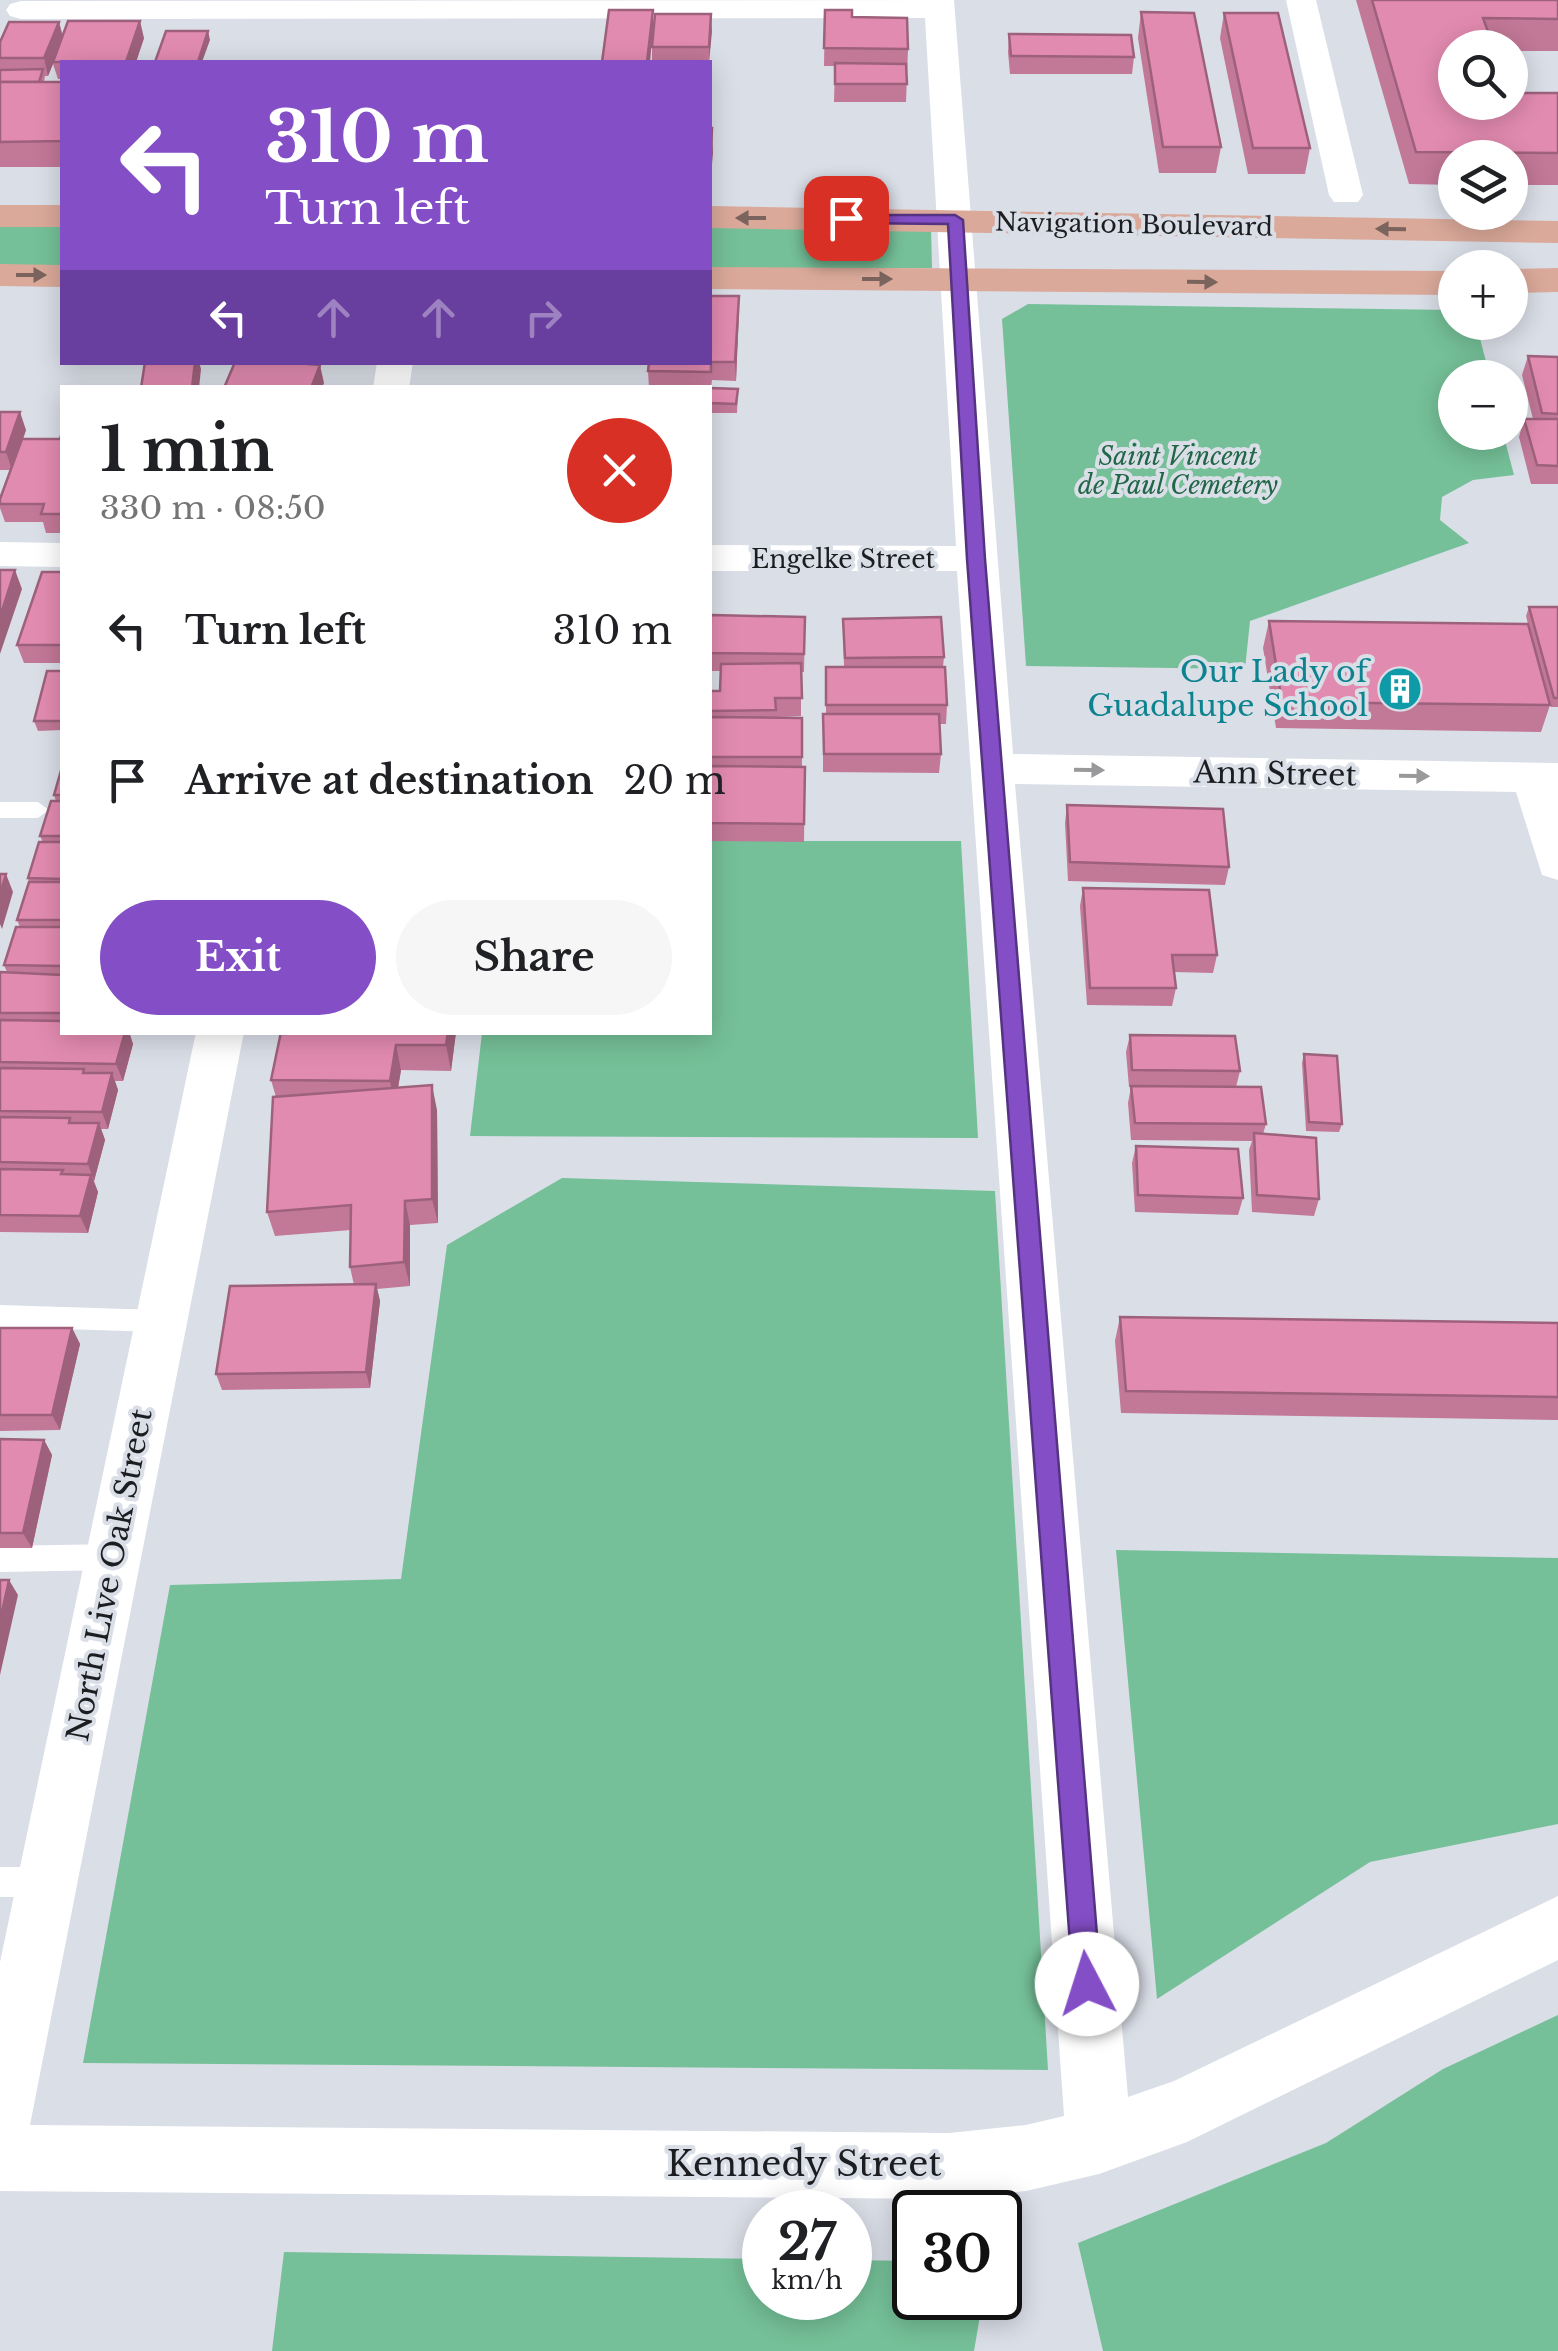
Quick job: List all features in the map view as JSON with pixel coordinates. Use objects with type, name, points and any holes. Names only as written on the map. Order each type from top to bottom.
[{"type":"main road","points":[[0,216],[60,216]]},
{"type":"main road","name":"Navigation Boulevard","points":[[712,218],[1558,232]]},
{"type":"main road","points":[[0,275],[60,276]]},
{"type":"main road","name":"Navigation Boulevard","points":[[712,278],[1438,282]]},
{"type":"main road","points":[[1528,281],[1558,280]]},
{"type":"street","points":[[1300,0],[1346,195]]},
{"type":"street","points":[[21,10],[939,5],[976,559],[1099,2141]]},
{"type":"street","points":[[0,554],[60,554]]},
{"type":"street","name":"Engelke Street","points":[[712,558],[976,559]]},
{"type":"street","name":"Ann Street","points":[[992,769],[1546,778]]},
{"type":"street","points":[[1546,778],[1558,864]]},
{"type":"street","name":"North Live Oak Street","points":[[0,2118],[25,1882],[115,1558],[159,1322],[219,1035]]},
{"type":"street","name":"Kennedy Street","points":[[0,2158],[948,2166],[1026,2158],[1099,2141],[1187,2110],[1558,1927]]},
{"type":"lane","points":[[0,810],[38,810]]},
{"type":"lane","points":[[0,1316],[159,1322]]},
{"type":"lane","points":[[0,1559],[115,1558]]},
{"type":"green space","points":[[0,225],[60,225],[60,266],[0,266]]},
{"type":"green space","points":[[712,226],[931,227],[932,268],[712,268]]},
{"type":"green space","name":"Saint Vincent de Paul Cemetery","points":[[1028,304],[1438,310],[1438,340],[1480,340],[1486,360],[1438,360],[1438,450],[1507,450],[1514,475],[1473,480],[1442,497],[1440,520],[1469,543],[1250,621],[1245,669],[1026,666],[1002,319]]},
{"type":"green space","points":[[712,841],[961,841],[978,1138],[470,1136],[482,1035],[712,1035]]},
{"type":"green space","points":[[562,1178],[995,1191],[1048,2070],[83,2063],[170,1585],[401,1579],[447,1245]]},
{"type":"green space","points":[[1116,1550],[1558,1558],[1558,1824],[1370,1862],[1157,1999]]},
{"type":"green space","points":[[1558,2015],[1558,2351],[1103,2351],[1078,2243],[1326,2143],[1443,2069]]},
{"type":"green space","points":[[284,2252],[742,2259],[742,2320],[872,2320],[872,2260],[892,2261],[892,2320],[979,2320],[974,2351],[272,2351]]},
{"type":"building","points":[[1372,0],[1558,0],[1558,19],[1483,18],[1487,30],[1438,30],[1438,120],[1528,120],[1528,93],[1558,93],[1558,153],[1528,153],[1528,140],[1438,140],[1438,152],[1416,152]]},
{"type":"building","points":[[609,10],[653,10],[647,60],[602,60]]},
{"type":"building","points":[[825,10],[852,10],[852,17],[907,18],[908,49],[824,48]]},
{"type":"building","points":[[1141,12],[1194,13],[1221,147],[1163,147]]},
{"type":"building","points":[[1224,13],[1278,13],[1310,148],[1253,148]]},
{"type":"building","points":[[655,14],[711,14],[709,47],[652,47]]},
{"type":"building","points":[[68,21],[140,21],[127,60],[53,62]]},
{"type":"building","points":[[9,22],[59,22],[44,58],[0,58],[0,42]]},
{"type":"building","points":[[166,31],[208,31],[199,60],[156,60]]},
{"type":"building","points":[[1009,34],[1131,35],[1134,57],[1011,56]]},
{"type":"building","points":[[835,63],[906,64],[907,84],[835,84]]},
{"type":"building","points":[[43,69],[39,82],[0,82],[0,70]]},
{"type":"building","points":[[0,82],[60,82],[60,141],[0,142]]},
{"type":"building","points":[[712,296],[739,296],[735,362],[712,362]]},
{"type":"building","points":[[1528,356],[1558,357],[1558,414],[1542,413]]},
{"type":"building","points":[[145,365],[195,365],[192,385],[141,385]]},
{"type":"building","points":[[234,365],[320,365],[312,385],[225,385]]},
{"type":"building","points":[[649,365],[711,365],[711,372],[648,371]]},
{"type":"building","points":[[712,388],[738,389],[736,404],[712,403]]},
{"type":"building","points":[[0,412],[20,412],[6,452],[0,452]]},
{"type":"building","points":[[1528,419],[1558,419],[1558,466],[1537,465]]},
{"type":"building","points":[[22,439],[60,439],[60,514],[41,514],[44,504],[0,504]]},
{"type":"building","points":[[0,570],[15,570],[0,617]]},
{"type":"building","points":[[42,572],[60,572],[60,645],[17,645]]},
{"type":"building","points":[[1529,607],[1558,607],[1558,698],[1554,698]]},
{"type":"building","points":[[712,615],[805,617],[804,654],[712,653]]},
{"type":"building","points":[[941,617],[944,657],[845,658],[843,619]]},
{"type":"building","name":"Our Lady of Guadalupe School","points":[[1269,621],[1528,624],[1550,705],[1282,702]]},
{"type":"building","points":[[801,663],[802,698],[775,698],[776,710],[712,711],[712,691],[720,691],[721,664]]},
{"type":"building","points":[[826,667],[945,667],[947,705],[826,705]]},
{"type":"building","points":[[47,671],[60,671],[60,721],[34,721]]},
{"type":"building","points":[[823,714],[939,714],[941,754],[824,754]]},
{"type":"building","points":[[712,717],[802,718],[802,757],[712,757]]},
{"type":"building","points":[[712,766],[805,767],[804,824],[712,823]]},
{"type":"building","points":[[60,774],[60,795],[54,795]]},
{"type":"building","points":[[51,801],[60,801],[60,836],[40,836]]},
{"type":"building","points":[[1067,805],[1223,809],[1229,867],[1070,862]]},
{"type":"building","points":[[39,842],[60,842],[60,879],[28,878]]},
{"type":"building","points":[[29,882],[60,882],[60,920],[17,920]]},
{"type":"building","points":[[1083,888],[1209,890],[1217,955],[1172,955],[1176,988],[1090,988]]},
{"type":"building","points":[[16,927],[60,927],[60,966],[4,965]]},
{"type":"building","points":[[0,972],[60,975],[60,1013],[0,1013]]},
{"type":"building","points":[[0,1020],[60,1021],[60,1035],[124,1035],[116,1064],[0,1062]]},
{"type":"building","points":[[280,1035],[448,1035],[446,1045],[396,1045],[390,1081],[271,1080]]},
{"type":"building","points":[[1130,1035],[1235,1036],[1240,1071],[1132,1070]]},
{"type":"building","points":[[1304,1054],[1337,1056],[1342,1124],[1309,1122]]},
{"type":"building","points":[[0,1068],[112,1073],[102,1112],[0,1111]]},
{"type":"building","points":[[432,1085],[432,1199],[405,1201],[404,1262],[350,1267],[351,1205],[267,1212],[273,1097]]},
{"type":"building","points":[[1131,1086],[1261,1087],[1266,1124],[1135,1123]]},
{"type":"building","points":[[0,1117],[70,1118],[69,1123],[99,1123],[88,1164],[0,1162]]},
{"type":"building","points":[[1254,1133],[1316,1138],[1319,1199],[1257,1195]]},
{"type":"building","points":[[1136,1146],[1238,1149],[1243,1198],[1138,1195]]},
{"type":"building","points":[[0,1169],[63,1170],[61,1174],[91,1175],[80,1216],[0,1215]]},
{"type":"building","points":[[376,1284],[366,1372],[216,1374],[230,1286]]},
{"type":"building","points":[[1120,1317],[1558,1323],[1558,1397],[1126,1391]]},
{"type":"building","points":[[0,1328],[72,1328],[52,1415],[0,1415]]},
{"type":"building","points":[[0,1439],[44,1440],[23,1533],[0,1533]]},
{"type":"building","points":[[0,1580],[9,1580],[0,1621]]},
{"type":"place","name":"Our Lady of Guadalupe School","points":[[1400,689]]},
{"type":"route","points":[[846,218],[955,220],[976,559],[1087,1984]]}]
